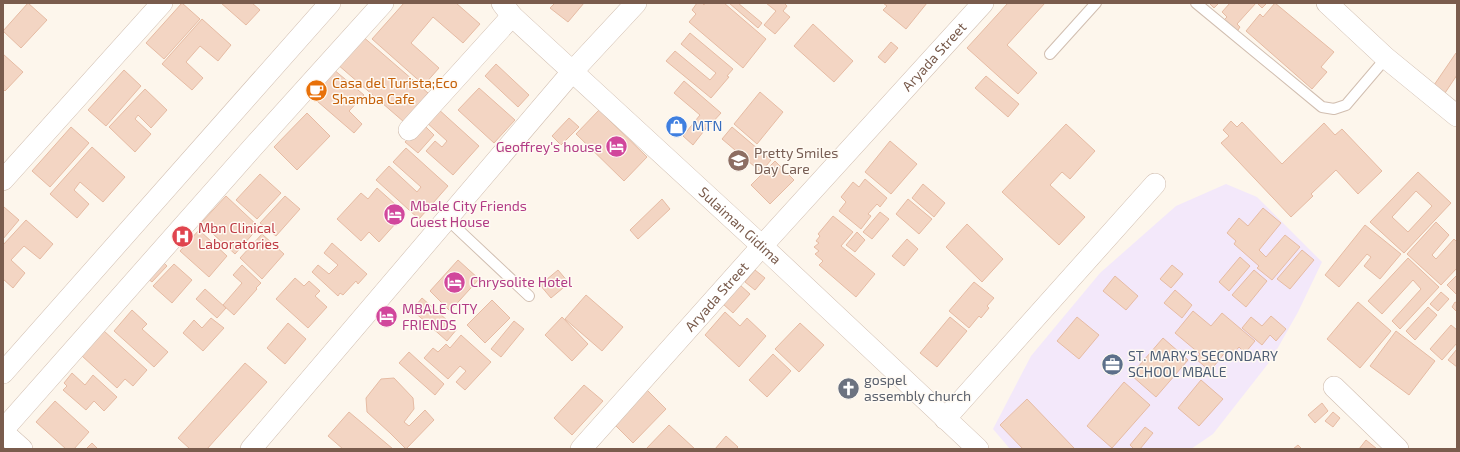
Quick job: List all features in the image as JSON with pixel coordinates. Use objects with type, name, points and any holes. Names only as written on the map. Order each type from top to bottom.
[{"type":"street","points":[[3,180],[162,3]]},
{"type":"street","points":[[3,373],[330,3]]},
{"type":"street","points":[[22,449],[3,431],[248,153],[383,3]]},
{"type":"street","points":[[251,449],[572,72],[636,3]]},
{"type":"street","name":"Aryada Street","points":[[581,449],[762,246],[983,3]]},
{"type":"street","points":[[1327,3],[1386,58],[1457,116]]},
{"type":"street","points":[[409,130],[507,10]]},
{"type":"street","name":"Sulaiman Gidima","points":[[507,10],[572,72],[762,246],[978,449]]},
{"type":"street","points":[[945,419],[1155,184]]},
{"type":"street","points":[[1334,387],[1398,449]]},
{"type":"lane","points":[[1050,54],[1096,3]]},
{"type":"lane","points":[[1196,3],[1322,107],[1334,109],[1346,105],[1386,58]]},
{"type":"lane","points":[[447,219],[529,296]]},
{"type":"shaded area","points":[[1226,184],[1257,197],[1322,262],[1298,312],[1271,360],[1213,434],[1191,449],[1010,449],[993,429],[1031,356],[1100,273],[1176,206]]},
{"type":"building","points":[[28,3],[47,20],[21,48],[3,31]]},
{"type":"building","points":[[182,3],[200,19],[164,59],[146,43]]},
{"type":"building","points":[[221,3],[252,3],[260,10],[246,25]]},
{"type":"building","points":[[404,3],[456,3],[480,24],[463,43],[433,17],[411,43],[439,68],[424,85],[372,39]]},
{"type":"building","points":[[555,3],[584,3],[568,22],[550,8]]},
{"type":"building","points":[[697,3],[702,3],[704,5],[705,3],[724,3],[766,39],[743,68],[689,22],[696,14],[692,10]]},
{"type":"building","points":[[729,3],[738,3],[762,23],[758,28]]},
{"type":"building","points":[[766,3],[784,3],[787,6],[783,11],[790,17],[775,34],[764,25],[776,11]]},
{"type":"building","points":[[883,3],[927,3],[906,29],[883,10],[887,6]]},
{"type":"building","points":[[1008,3],[1045,3],[1007,45],[1037,73],[1018,94],[967,48]]},
{"type":"building","points":[[1209,3],[1219,3],[1214,8]]},
{"type":"building","points":[[1230,3],[1256,3],[1237,24],[1240,27],[1236,33],[1223,21],[1227,17],[1222,12]]},
{"type":"building","points":[[1257,3],[1267,3],[1262,8]]},
{"type":"building","points":[[1275,3],[1334,52],[1321,67],[1327,72],[1312,89],[1246,31],[1260,14],[1263,17]]},
{"type":"building","points":[[202,19],[231,45],[218,61],[200,46],[186,62],[203,78],[192,90],[162,64]]},
{"type":"building","points":[[813,24],[853,61],[834,82],[794,46]]},
{"type":"building","points":[[690,33],[733,69],[727,76],[729,77],[711,98],[666,61],[675,51],[710,80],[716,73],[681,44]]},
{"type":"building","points":[[361,35],[428,93],[404,122],[337,64]]},
{"type":"building","points":[[891,42],[898,48],[885,63],[878,57]]},
{"type":"building","points":[[1456,53],[1457,75],[1443,96],[1432,88]]},
{"type":"building","points":[[3,54],[23,72],[5,91],[3,89]]},
{"type":"building","points":[[496,64],[529,95],[518,107],[485,76]]},
{"type":"building","points":[[333,69],[364,95],[349,111],[362,124],[354,133],[310,95]]},
{"type":"building","points":[[124,70],[141,86],[106,126],[88,110]]},
{"type":"building","points":[[986,76],[1019,104],[1008,117],[975,88]]},
{"type":"building","points":[[684,81],[721,113],[711,124],[710,123],[693,145],[683,136],[700,115],[674,93]]},
{"type":"building","points":[[479,88],[515,120],[494,143],[458,110]]},
{"type":"building","points":[[145,89],[167,110],[151,128],[138,115],[135,119],[151,134],[135,152],[109,127]]},
{"type":"building","points":[[760,92],[783,112],[757,144],[734,124]]},
{"type":"building","points":[[437,108],[479,146],[453,175],[426,151],[435,141],[442,147],[447,141],[425,121]]},
{"type":"building","points":[[599,110],[647,157],[624,181],[576,134]]},
{"type":"building","points":[[307,113],[330,136],[297,170],[274,147]]},
{"type":"building","points":[[569,118],[579,127],[561,145],[552,136]]},
{"type":"building","points":[[1231,121],[1237,127],[1242,122],[1282,164],[1324,123],[1335,135],[1342,129],[1382,171],[1358,194],[1336,170],[1311,194],[1313,196],[1291,217],[1221,143],[1229,136],[1223,130]]},
{"type":"building","points":[[422,123],[434,135],[418,153],[405,142]]},
{"type":"building","points":[[1066,124],[1095,151],[1070,179],[1062,172],[1050,185],[1085,217],[1059,245],[1002,192]]},
{"type":"building","points":[[71,127],[89,143],[50,187],[32,171]]},
{"type":"building","points":[[732,127],[771,160],[761,172],[722,139]]},
{"type":"building","points":[[890,141],[917,164],[891,194],[865,172]]},
{"type":"building","points":[[92,147],[125,177],[103,202],[80,182],[74,190],[89,204],[77,218],[50,194]]},
{"type":"building","points":[[406,148],[448,186],[419,219],[376,180],[389,166],[417,192],[421,187],[393,162]]},
{"type":"building","points":[[775,161],[794,180],[770,204],[751,185]]},
{"type":"building","points":[[1418,172],[1451,203],[1404,253],[1370,222]],"holes":[[[1416,191],[1432,206],[1408,232],[1392,217]]]},
{"type":"building","points":[[260,174],[281,193],[257,219],[236,200]]},
{"type":"building","points":[[865,179],[887,198],[880,207],[877,204],[868,214],[871,216],[861,229],[839,211],[846,202],[841,197],[853,182],[859,187]]},
{"type":"building","points":[[923,184],[945,203],[934,217],[912,198]]},
{"type":"building","points":[[377,188],[405,213],[379,242],[369,232],[361,241],[337,219],[361,193],[368,199]]},
{"type":"building","points":[[226,196],[259,227],[235,254],[201,223]]},
{"type":"building","points":[[285,196],[300,209],[276,236],[260,223]]},
{"type":"building","points":[[662,199],[670,209],[638,239],[630,230]]},
{"type":"building","points":[[908,199],[932,219],[919,234],[896,214]]},
{"type":"building","points":[[4,207],[19,220],[3,239],[3,208]]},
{"type":"building","points":[[1263,208],[1281,223],[1259,250],[1266,257],[1285,235],[1300,247],[1272,280],[1257,268],[1259,266],[1234,244],[1236,241],[1227,233],[1239,218],[1248,226]]},
{"type":"building","points":[[880,212],[889,219],[872,239],[863,232]]},
{"type":"building","points":[[833,216],[853,232],[841,246],[875,274],[856,297],[819,265],[823,261],[815,254],[819,251],[814,247],[819,243],[816,241],[820,236],[818,234]]},
{"type":"building","points":[[26,220],[53,244],[40,259],[24,246],[11,260],[25,273],[13,288],[3,279],[3,245]]},
{"type":"building","points":[[1436,222],[1449,235],[1432,255],[1436,259],[1454,239],[1457,242],[1457,268],[1441,285],[1407,254]]},
{"type":"building","points":[[967,224],[1003,259],[982,282],[946,247]]},
{"type":"building","points":[[1365,225],[1401,254],[1380,279],[1364,266],[1371,257],[1367,254],[1339,287],[1325,275]]},
{"type":"building","points":[[199,230],[227,256],[209,277],[180,251]]},
{"type":"building","points":[[857,232],[865,240],[855,252],[846,245]]},
{"type":"building","points":[[262,234],[284,254],[262,279],[240,258]]},
{"type":"building","points":[[907,239],[918,249],[904,266],[892,256]]},
{"type":"building","points":[[332,243],[367,274],[358,284],[356,281],[343,295],[340,293],[338,296],[312,272],[318,265],[329,274],[338,265],[324,253]]},
{"type":"building","points":[[1302,250],[1314,260],[1290,289],[1277,279]]},
{"type":"building","points":[[1240,257],[1250,266],[1229,291],[1219,282]]},
{"type":"building","points":[[1408,258],[1439,287],[1400,329],[1392,321],[1421,289],[1413,280],[1382,314],[1368,301]]},
{"type":"building","points":[[458,260],[479,279],[450,311],[430,291]]},
{"type":"building","points":[[162,261],[167,266],[152,282],[147,278]]},
{"type":"building","points":[[174,264],[192,280],[172,303],[153,286]]},
{"type":"building","points":[[242,265],[261,283],[234,315],[223,305],[242,283],[233,275]]},
{"type":"building","points":[[1172,265],[1183,274],[1171,288],[1160,279]]},
{"type":"building","points":[[558,270],[569,283],[551,298],[540,285]]},
{"type":"building","points":[[755,270],[765,278],[755,290],[745,282]]},
{"type":"building","points":[[1254,270],[1267,281],[1246,307],[1232,295]]},
{"type":"building","points":[[1457,275],[1457,295],[1447,285]]},
{"type":"building","points":[[1115,276],[1138,296],[1126,310],[1103,291]]},
{"type":"building","points":[[295,278],[304,286],[309,281],[320,291],[315,296],[327,307],[308,328],[276,299]]},
{"type":"building","points":[[974,282],[994,298],[987,306],[989,308],[981,318],[979,316],[969,328],[949,311]]},
{"type":"building","points":[[740,285],[750,294],[733,313],[723,304]]},
{"type":"building","points":[[205,289],[226,308],[217,318],[196,299]]},
{"type":"building","points":[[1175,290],[1192,305],[1182,318],[1164,303]]},
{"type":"building","points":[[1441,292],[1449,299],[1438,311],[1430,304]]},
{"type":"building","points":[[586,295],[623,327],[602,351],[565,319]]},
{"type":"building","points":[[422,298],[457,329],[447,341],[412,310]]},
{"type":"building","points":[[492,300],[510,318],[485,343],[467,325]]},
{"type":"building","points":[[1358,302],[1391,331],[1360,368],[1327,339]]},
{"type":"building","points":[[1455,302],[1457,303],[1457,312],[1452,307]]},
{"type":"building","points":[[1428,307],[1437,315],[1415,340],[1406,331]]},
{"type":"building","points":[[132,310],[147,324],[142,329],[168,352],[154,367],[114,331]]},
{"type":"building","points":[[1193,311],[1211,326],[1222,313],[1255,341],[1245,353],[1239,347],[1233,354],[1227,350],[1210,371],[1196,359],[1200,354],[1175,333]]},
{"type":"building","points":[[725,312],[740,326],[747,318],[766,336],[739,367],[705,335]]},
{"type":"building","points":[[1271,316],[1286,329],[1276,341],[1270,335],[1262,345],[1242,328],[1251,317],[1262,326]]},
{"type":"building","points":[[562,317],[588,344],[572,361],[545,335]]},
{"type":"building","points":[[950,317],[967,331],[937,367],[920,353]]},
{"type":"building","points":[[1077,317],[1099,335],[1079,359],[1057,341]]},
{"type":"building","points":[[211,318],[224,328],[203,351],[183,333],[194,320],[202,328]]},
{"type":"building","points":[[514,321],[524,329],[501,357],[491,349]]},
{"type":"building","points":[[288,323],[306,339],[285,364],[267,348]]},
{"type":"building","points":[[800,323],[824,345],[799,372],[775,349]]},
{"type":"building","points":[[1451,325],[1457,330],[1457,343],[1442,360],[1430,349]]},
{"type":"building","points":[[104,331],[147,370],[133,386],[125,379],[117,388],[82,356]]},
{"type":"building","points":[[1396,331],[1435,361],[1409,395],[1370,366]]},
{"type":"building","points":[[461,335],[491,362],[465,390],[456,382],[466,371],[460,366],[448,379],[424,358],[433,348],[438,352],[446,344],[450,348]]},
{"type":"building","points":[[1163,338],[1188,360],[1156,397],[1131,375]]},
{"type":"building","points":[[1457,349],[1457,367],[1448,360]]},
{"type":"building","points":[[409,352],[444,384],[435,395],[399,363]]},
{"type":"building","points":[[773,354],[791,371],[767,397],[749,380]]},
{"type":"building","points":[[245,363],[267,382],[207,449],[190,449],[178,438]]},
{"type":"building","points":[[72,373],[85,385],[93,375],[117,397],[104,411],[94,401],[86,410],[63,390],[67,386],[64,383]]},
{"type":"building","points":[[394,378],[413,398],[414,409],[404,422],[409,426],[425,410],[434,420],[406,449],[367,412],[366,398],[381,379]]},
{"type":"building","points":[[1201,380],[1223,399],[1199,426],[1178,408]]},
{"type":"building","points":[[1124,382],[1150,405],[1112,448],[1087,426]]},
{"type":"building","points":[[584,385],[603,401],[572,435],[554,418]]},
{"type":"building","points":[[646,389],[666,409],[633,443],[614,424]]},
{"type":"building","points":[[1027,399],[1074,448],[1073,449],[1023,449],[1000,425]]},
{"type":"building","points":[[55,401],[89,432],[74,449],[66,449],[36,422]]},
{"type":"building","points":[[1322,403],[1328,411],[1315,423],[1308,415]]},
{"type":"building","points":[[349,412],[393,449],[343,449],[328,436]]},
{"type":"building","points":[[1333,412],[1340,418],[1333,427],[1325,421]]},
{"type":"building","points":[[669,425],[695,449],[646,449]]},
{"type":"building","points":[[1145,427],[1153,433],[1140,449],[1134,449],[1130,445]]},
{"type":"building","points":[[726,436],[738,447],[736,449],[715,449]]},
{"type":"building","points":[[1366,440],[1377,449],[1359,449]]},
{"type":"building","points":[[92,443],[98,449],[86,449]]},
{"type":"building","points":[[1298,445],[1302,449],[1293,449]]},
{"type":"place","name":"Casa del Turista;Eco Shamba Cafe","points":[[316,91]]},
{"type":"place","name":"MTN","points":[[676,126]]},
{"type":"place","name":"Geoffrey's house","points":[[617,147]]},
{"type":"place","name":"Pretty Smiles Day Care","points":[[739,161]]},
{"type":"place","name":"Mbale City Friends Guest House","points":[[394,214]]},
{"type":"place","name":"Mbn Clinical Laboratories","points":[[183,236]]},
{"type":"place","name":"Chrysolite Hotel","points":[[454,282]]},
{"type":"place","name":"MBALE CITY FRIENDS","points":[[387,317]]},
{"type":"place","name":"ST. MARY'S SECONDARY SCHOOL MBALE","points":[[1113,364]]},
{"type":"place","name":"gospel assembly church","points":[[849,388]]}]
